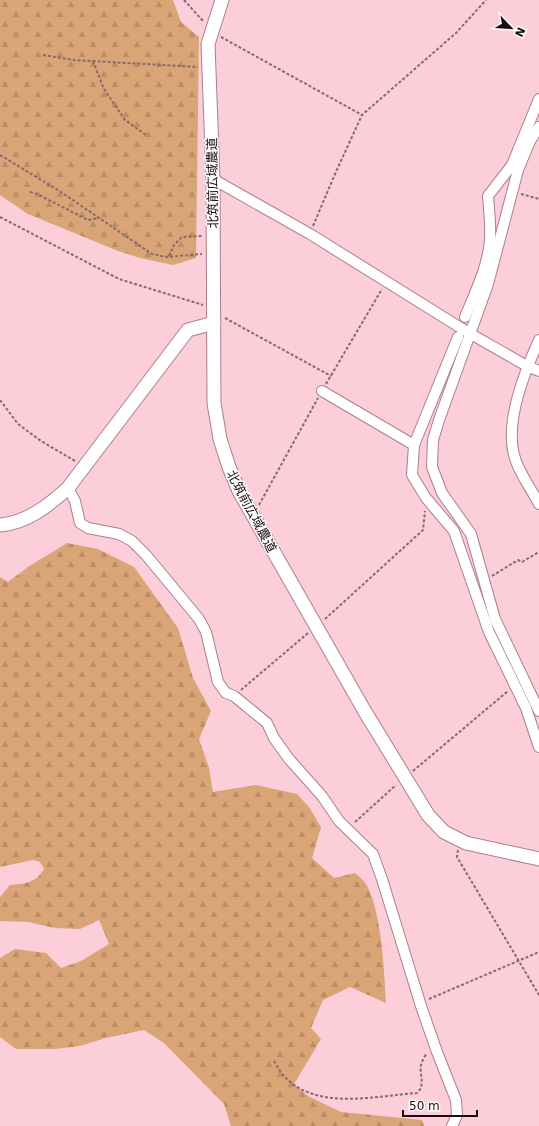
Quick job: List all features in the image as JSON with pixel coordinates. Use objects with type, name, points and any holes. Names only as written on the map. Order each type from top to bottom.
[{"type":"street","name":"北筑前広域農道","points":[[222,0],[208,44],[213,179],[214,403],[220,439],[229,467],[253,516],[364,710],[428,815],[444,832],[459,839],[513,854],[539,859]]},
{"type":"street","points":[[465,317],[479,284],[488,253],[490,239],[488,196],[512,165],[539,99]]},
{"type":"street","points":[[539,127],[530,141],[518,170],[488,284],[469,333],[433,440],[432,467],[442,493],[471,534],[495,619],[539,711]]},
{"type":"street","points":[[213,179],[310,234],[469,333],[527,366],[539,371]]},
{"type":"street","points":[[0,525],[10,524],[45,508],[68,488],[188,330],[214,315]]},
{"type":"street","points":[[458,337],[414,445],[412,475],[426,498],[454,531],[489,632],[526,708],[539,746]]},
{"type":"street","points":[[539,340],[527,366],[516,401],[512,437],[513,454],[519,470],[539,504]]},
{"type":"street","points":[[322,391],[414,445]]},
{"type":"street","points":[[68,488],[74,501],[80,523],[88,528],[119,534],[132,541],[199,619],[206,632],[218,682],[226,693],[234,696],[267,723],[274,738],[289,759],[322,796],[339,821],[348,828],[373,854],[435,1048],[456,1100],[457,1115],[452,1126]]},
{"type":"street","points":[[436,510],[447,500]]},
{"type":"path","points":[[184,0],[199,14],[211,31],[362,115]]},
{"type":"path","points":[[310,234],[362,115],[456,33],[486,0]]},
{"type":"path","points":[[43,55],[93,61],[209,67]]},
{"type":"path","points":[[93,61],[104,89],[125,120],[146,135]]},
{"type":"path","points":[[0,155],[100,218],[152,254],[169,257],[213,254]]},
{"type":"path","points":[[30,192],[37,194],[88,220],[100,218]]},
{"type":"path","points":[[512,192],[539,199]]},
{"type":"path","points":[[0,217],[119,279],[214,315],[221,316],[331,376]]},
{"type":"path","points":[[169,257],[174,245],[182,237],[213,237]]},
{"type":"path","points":[[0,400],[18,424],[40,441],[85,466]]},
{"type":"path","points":[[234,696],[316,626],[423,530],[426,498]]},
{"type":"path","points":[[484,581],[518,560],[522,562],[539,552]]},
{"type":"path","points":[[348,828],[406,777],[515,686]]},
{"type":"path","points":[[459,839],[457,857],[539,995]]},
{"type":"path","points":[[420,1003],[539,952]]},
{"type":"path","points":[[274,1061],[284,1076],[299,1088],[320,1097],[336,1099],[417,1093],[422,1084],[421,1065],[427,1053],[435,1048]]},
{"type":"green space","points":[[0,0],[173,0],[181,22],[199,37],[196,258],[173,265],[140,258],[118,251],[28,214],[0,195]]},
{"type":"green space","points":[[67,543],[98,549],[134,567],[178,628],[193,678],[211,711],[199,739],[209,768],[213,792],[256,785],[297,794],[309,807],[321,827],[312,858],[334,878],[355,873],[366,884],[376,910],[379,925],[386,1003],[350,987],[323,1000],[311,1028],[321,1039],[294,1084],[308,1096],[341,1112],[422,1120],[424,1126],[231,1126],[224,1104],[164,1043],[144,1030],[106,1038],[80,1046],[55,1049],[16,1049],[0,1037],[0,958],[15,949],[46,953],[61,968],[81,961],[109,944],[99,920],[80,929],[55,928],[28,922],[0,921],[0,897],[10,885],[29,882],[41,874],[44,869],[40,862],[33,860],[0,867],[0,577],[8,582],[28,567]]}]
